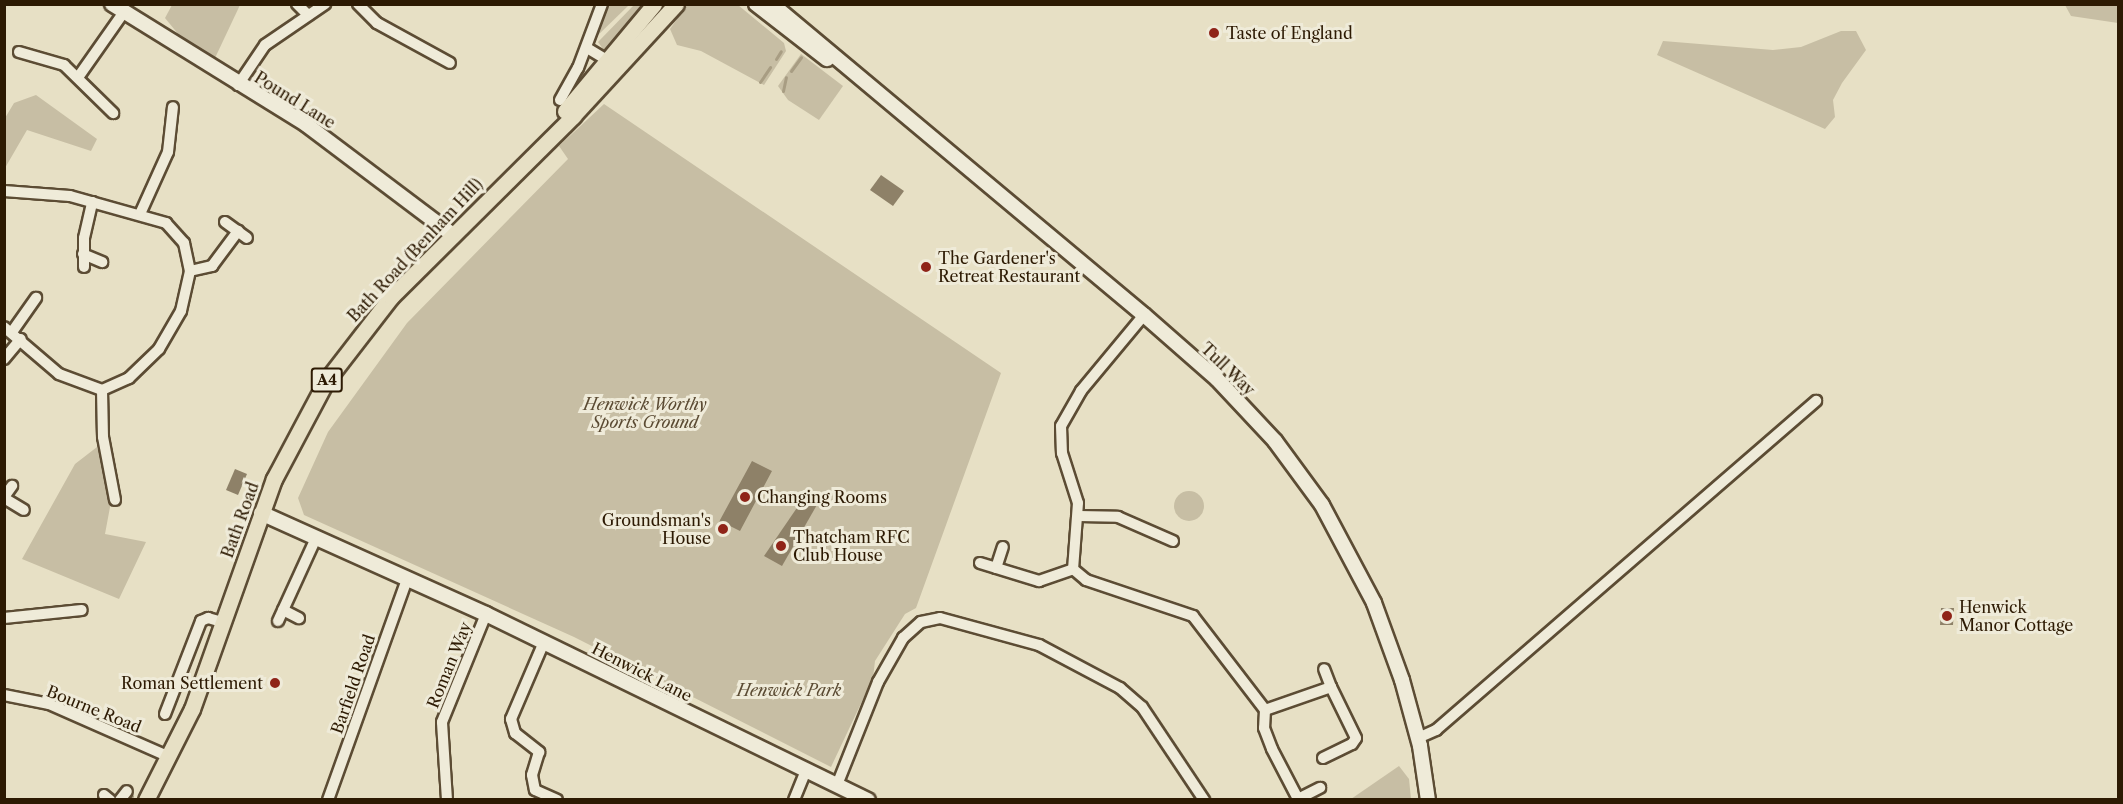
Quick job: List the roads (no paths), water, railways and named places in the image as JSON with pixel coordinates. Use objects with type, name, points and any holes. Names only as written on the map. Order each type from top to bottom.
[{"type":"main road","name":"Bath Road (Benham Hill)","points":[[614,65],[654,4]]},
{"type":"main road","name":"Bath Road (Benham Hill)","points":[[296,433],[363,330],[614,65],[676,4]]},
{"type":"main road","name":"Bath Road","points":[[146,800],[170,757],[261,513],[296,433]]},
{"type":"street","points":[[297,4],[308,15]]},
{"type":"street","points":[[238,85],[265,45],[325,4]]},
{"type":"street","points":[[358,4],[376,23],[450,63]]},
{"type":"street","points":[[560,100],[587,48],[603,4]]},
{"type":"street","name":"Tull Way","points":[[756,4],[811,50],[849,73]]},
{"type":"street","name":"Tull Way","points":[[772,4],[849,73],[1144,315],[1238,400],[1322,505],[1377,610],[1418,738],[1428,800]]},
{"type":"street","points":[[79,76],[120,8]]},
{"type":"street","name":"Pound Lane","points":[[120,8],[238,85],[324,137],[453,235]]},
{"type":"street","points":[[587,48],[614,65]]},
{"type":"street","points":[[19,52],[56,60],[79,76],[94,98],[113,113]]},
{"type":"street","points":[[140,214],[168,152],[169,113]]},
{"type":"street","points":[[4,191],[92,202],[140,214],[172,227],[184,243],[190,271],[181,311],[159,349],[129,378],[102,390],[60,374],[13,333]]},
{"type":"street","points":[[84,267],[92,202]]},
{"type":"street","points":[[190,271],[212,267],[242,235],[225,222]]},
{"type":"street","points":[[84,254],[102,262]]},
{"type":"street","points":[[4,359],[13,333],[36,298]]},
{"type":"street","points":[[1144,315],[1076,398],[1060,426],[1062,453],[1076,488],[1079,516],[1070,554],[1073,569],[1086,580],[1193,616],[1265,710],[1269,743],[1298,799],[1320,788]]},
{"type":"street","points":[[102,390],[103,437],[111,463],[115,500]]},
{"type":"street","points":[[1418,738],[1436,730],[1816,400]]},
{"type":"street","points":[[111,463],[123,460]]},
{"type":"street","points":[[12,486],[4,497],[24,510]]},
{"type":"street","name":"Henwick Lane","points":[[261,513],[486,614],[868,800]]},
{"type":"street","points":[[1079,516],[1118,517],[1173,541]]},
{"type":"street","points":[[278,621],[316,538]]},
{"type":"street","points":[[996,568],[1003,547]]},
{"type":"street","points":[[980,563],[1039,581],[1073,569]]},
{"type":"street","name":"Barfield Road","points":[[328,800],[406,579]]},
{"type":"street","points":[[4,618],[82,610]]},
{"type":"street","points":[[283,610],[299,618]]},
{"type":"street","name":"Roman Way","points":[[447,800],[442,722],[486,614]]},
{"type":"street","points":[[165,714],[201,621],[208,618],[222,622]]},
{"type":"street","points":[[837,785],[878,682],[906,633],[921,622],[940,618],[1013,636],[1112,683],[1142,707],[1204,800]]},
{"type":"street","points":[[544,642],[511,719],[515,733],[539,752],[532,775],[535,790],[557,800]]},
{"type":"street","points":[[1323,758],[1352,744],[1356,738],[1324,669]]},
{"type":"street","points":[[1265,710],[1331,687]]},
{"type":"street","name":"Bourne Road","points":[[4,695],[49,704],[170,757]]},
{"type":"street","points":[[794,800],[806,771]]},
{"type":"waterway","points":[[776,59],[781,51]]},
{"type":"waterway","points":[[791,71],[801,57]]},
{"type":"waterway","points":[[760,82],[770,67]]},
{"type":"waterway","points":[[783,91],[786,77]]},
{"type":"waterway","points":[[129,800],[132,796]]},
{"type":"place","name":"Taste of England","points":[[1214,33]]},
{"type":"place","name":"The Gardener's Retreat Restaurant","points":[[926,267]]},
{"type":"place","name":"Changing Rooms","points":[[745,497]]},
{"type":"place","name":"Groundsman's House","points":[[723,529]]},
{"type":"place","name":"Thatcham RFC Club House","points":[[781,546]]},
{"type":"place","name":"Henwick Manor Cottage","points":[[1947,616]]},
{"type":"place","name":"Roman Settlement","points":[[275,683]]},
{"type":"park label","name":"Henwick Worthy Sports Ground","points":[[645,413]]},
{"type":"park label","name":"Henwick Park","points":[[789,690]]}]
